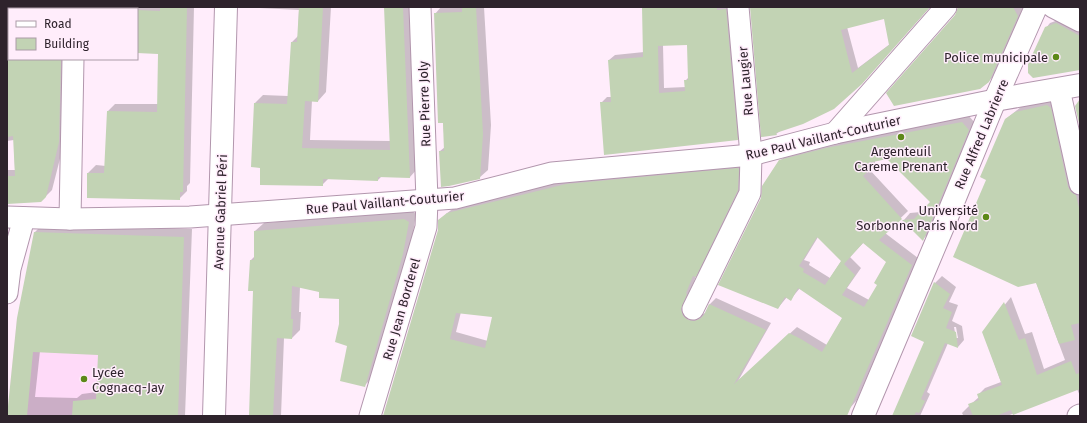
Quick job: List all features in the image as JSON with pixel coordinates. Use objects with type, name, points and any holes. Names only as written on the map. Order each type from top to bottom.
[{"type":"main road","name":"Avenue Gabriel Péri","points":[[214,416],[226,7]]},
{"type":"main road","name":"Rue Alfred Labrierre","points":[[863,416],[947,217],[994,100],[1036,7]]},
{"type":"main road","points":[[994,100],[1080,85]]},
{"type":"street","name":"Rue Pierre Joly","points":[[420,7],[427,200]]},
{"type":"street","name":"Rue Laugier","points":[[693,309],[750,193],[751,155],[738,7]]},
{"type":"street","points":[[836,133],[946,7]]},
{"type":"street","points":[[1053,7],[1080,21]]},
{"type":"street","points":[[70,219],[73,60]]},
{"type":"street","points":[[1059,89],[1080,184]]},
{"type":"street","name":"Rue Paul Vaillant-Couturier","points":[[16,218],[70,219],[220,216],[455,198],[552,173],[751,155],[836,133],[994,100]]},
{"type":"street","name":"Rue Jean Borderel","points":[[370,416],[426,227],[427,200]]},
{"type":"street","points":[[7,293],[16,218]]},
{"type":"shaded area","name":"Lycée Cognacq-Jay","points":[[17,318],[159,335],[155,416],[7,416]]},
{"type":"building","points":[[160,7],[187,7],[183,192],[180,192],[180,200],[87,198],[87,173],[104,173],[107,111],[157,112],[158,54],[138,53],[138,10],[160,11]]},
{"type":"building","points":[[299,7],[323,7],[318,102],[305,101],[302,148],[390,150],[384,7],[403,7],[410,178],[378,177],[378,181],[323,179],[323,186],[260,185],[260,168],[251,167],[254,103],[287,104],[291,42],[297,42]]},
{"type":"building","points":[[462,7],[476,7],[483,134],[480,179],[441,187],[439,151],[444,151],[443,123],[438,123],[434,13],[462,12]]},
{"type":"building","points":[[642,7],[717,7],[717,10],[726,9],[738,140],[604,155],[600,102],[611,102],[608,60],[643,57]],"holes":[[[687,45],[688,80],[684,80],[685,91],[659,93],[658,46]]]},
{"type":"building","points":[[750,7],[930,7],[862,84],[834,109],[803,124],[776,133],[777,135],[761,137]],"holes":[[[884,19],[889,45],[852,73],[841,30]]]},
{"type":"building","points":[[958,7],[1013,7],[1018,16],[989,82],[980,89],[894,106],[886,93],[955,15]]},
{"type":"building","name":"Police municipale","points":[[1056,23],[1080,36],[1080,70],[1033,78],[1028,73],[1028,64],[1045,27]]},
{"type":"building","points":[[7,59],[61,60],[59,142],[46,197],[41,202],[7,204],[7,176],[15,176],[13,136],[7,137]]},
{"type":"building","points":[[1080,99],[1080,128],[1075,106]]},
{"type":"building","points":[[1047,105],[1051,108],[1068,187],[1071,192],[1076,195],[1080,212],[1080,323],[1071,325],[1075,340],[1059,344],[1036,283],[1018,287],[953,257],[986,180],[980,177],[1005,119],[1015,112]]},
{"type":"building","points":[[962,122],[969,130],[923,241],[902,220],[914,219],[930,202],[887,159],[868,163],[869,170],[863,176],[902,219],[879,240],[912,265],[847,416],[383,416],[438,230],[438,220],[447,213],[566,184],[739,169],[738,190],[696,277],[693,276],[681,309],[683,316],[688,320],[694,321],[700,319],[704,315],[709,304],[766,330],[734,384],[789,333],[822,352],[842,318],[798,288],[791,301],[785,297],[778,309],[718,285],[761,198],[762,186],[779,160],[826,148]],"holes":[[[817,237],[841,261],[825,285],[803,272],[804,269],[799,266]],[[863,243],[886,262],[874,283],[877,285],[864,307],[842,295],[855,275],[844,264]],[[456,313],[492,317],[485,348],[450,339]]]},
{"type":"building","points":[[404,219],[409,222],[403,254],[365,387],[340,381],[347,346],[335,342],[339,324],[339,299],[319,298],[319,292],[292,286],[292,339],[277,338],[273,416],[249,416],[253,291],[248,291],[250,260],[254,260],[254,231]]},
{"type":"building","points":[[34,232],[184,237],[178,416],[72,416],[73,401],[96,399],[98,355],[33,352],[27,416],[7,416],[17,318]]},
{"type":"building","points":[[934,282],[950,294],[943,308],[952,312],[946,328],[956,332],[958,348],[945,343],[921,399],[925,401],[919,413],[916,412],[914,416],[892,416],[924,342],[911,336]]},
{"type":"building","points":[[1004,302],[1019,340],[1025,338],[1037,375],[1071,361],[1076,374],[1080,373],[1080,389],[1013,415],[1011,410],[996,416],[973,416],[968,404],[979,400],[977,394],[1002,385],[982,332]]},
{"type":"place","name":"Police municipale","points":[[1056,57]]},
{"type":"place","name":"Argenteuil Careme Prenant","points":[[901,137]]},
{"type":"place","name":"Université Sorbonne Paris Nord","points":[[986,217]]},
{"type":"place","name":"Lycée Cognacq-Jay","points":[[84,379]]}]
